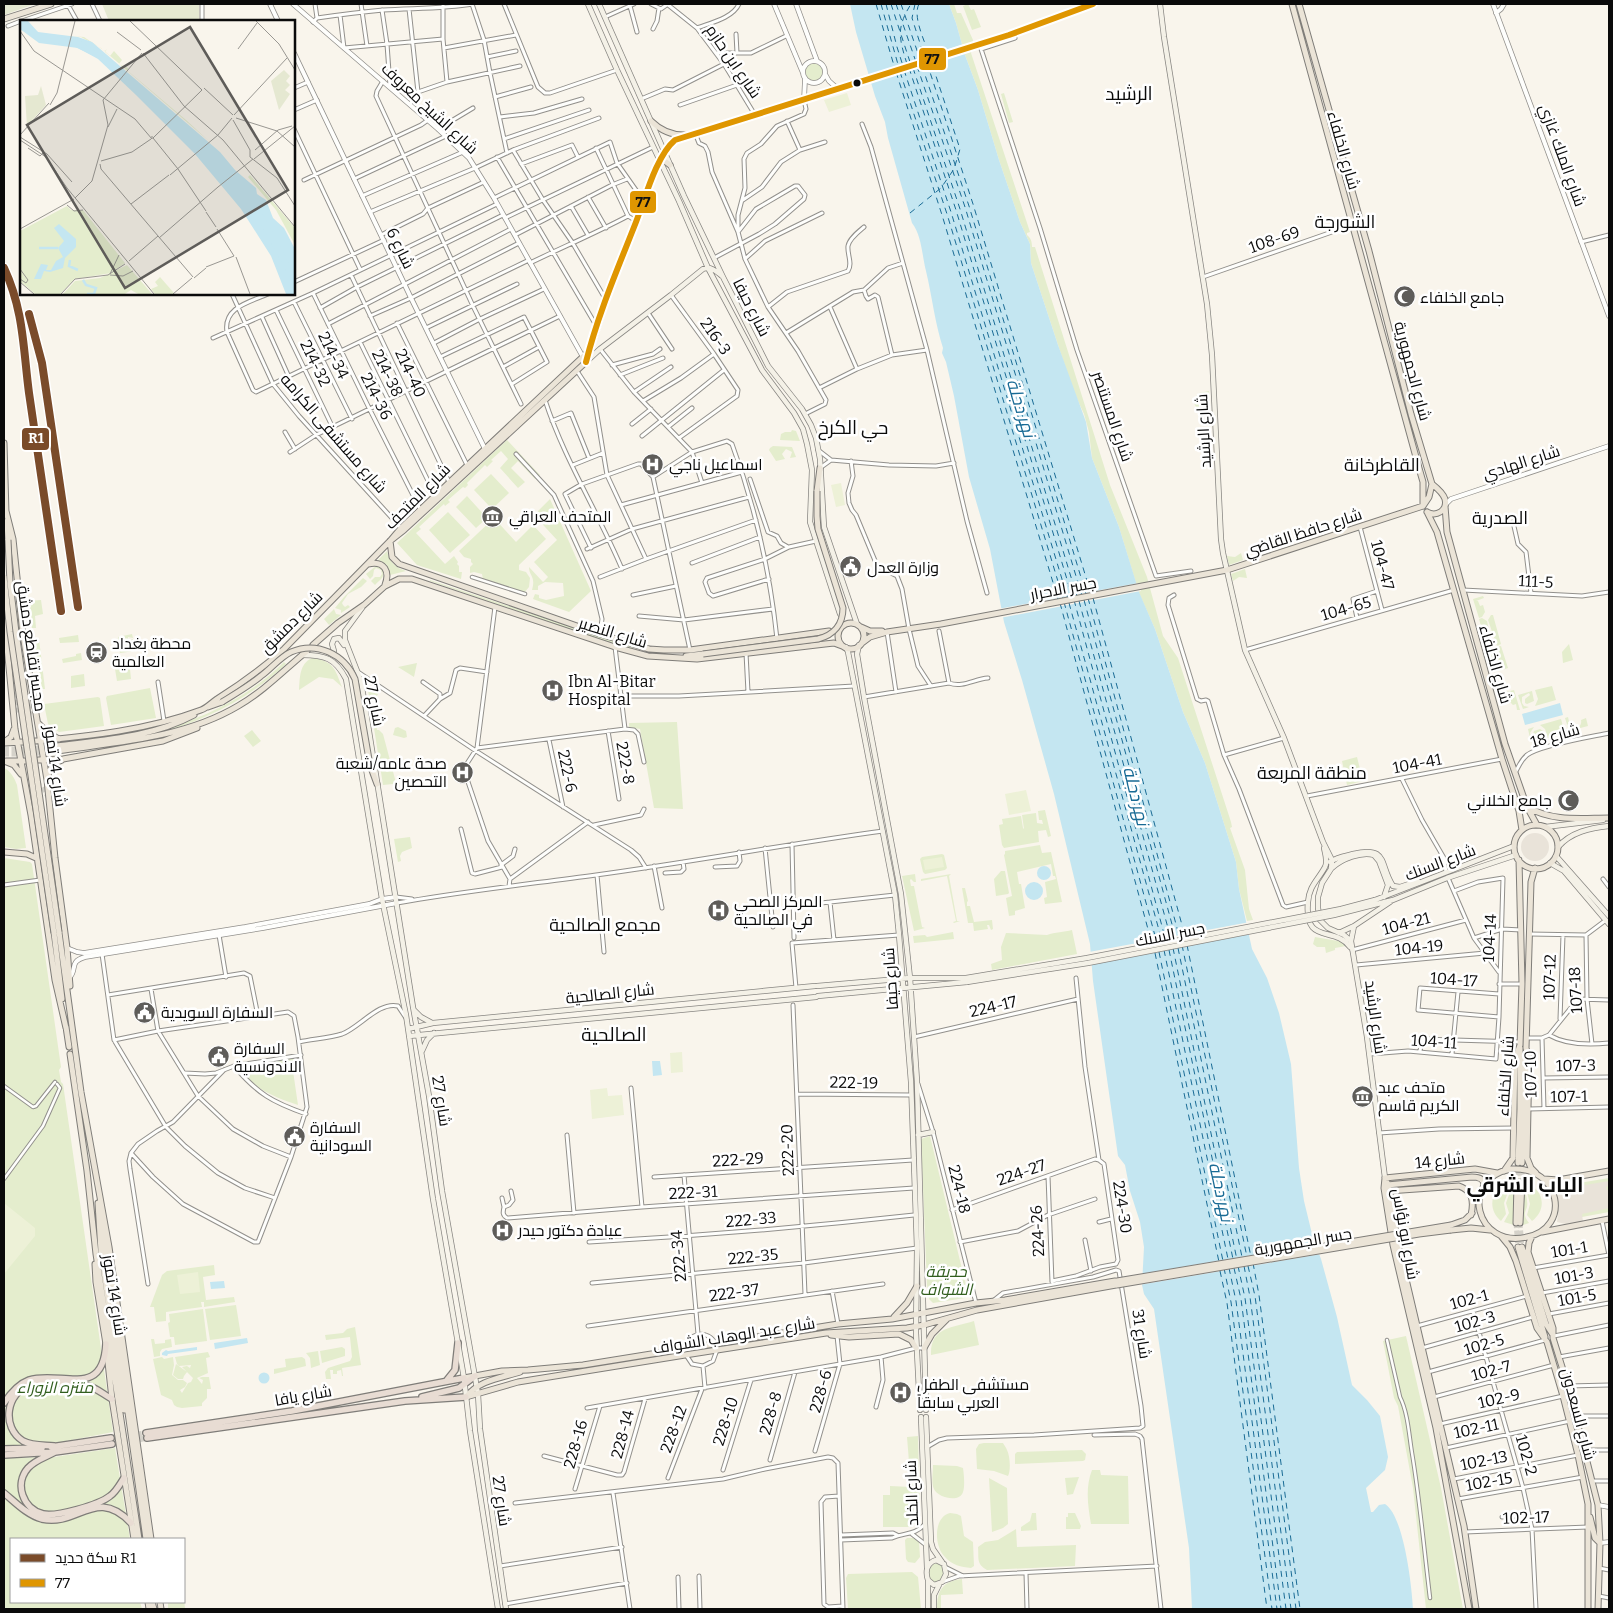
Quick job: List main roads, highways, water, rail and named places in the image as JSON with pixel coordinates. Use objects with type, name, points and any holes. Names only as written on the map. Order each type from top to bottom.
[{"type":"highway","points":[[446,1382],[455,1370],[458,1343]]},
{"type":"highway","points":[[4,1403],[18,1386],[28,1380],[76,1380],[94,1374],[103,1363],[106,1344]]},
{"type":"highway","points":[[405,1401],[452,1390],[475,1376]]},
{"type":"highway","name":"شارع يافا","points":[[465,1381],[446,1382],[147,1436],[405,1401],[466,1397]]},
{"type":"highway","points":[[54,1449],[24,1441],[12,1430],[9,1422],[10,1407],[13,1398],[20,1391],[39,1383],[87,1385],[112,1399]]},
{"type":"highway","points":[[4,1454],[111,1441]]},
{"type":"highway","points":[[4,1450],[54,1449]]},
{"type":"highway","points":[[54,1449],[30,1466],[22,1477],[23,1496],[36,1512],[59,1514],[102,1501],[115,1492],[124,1478]]},
{"type":"highway","points":[[4,1493],[28,1512],[41,1519],[53,1520],[91,1509],[108,1507],[121,1513],[132,1523]]},
{"type":"main road","points":[[5,18],[51,4]]},
{"type":"main road","name":"شارع حيفا","points":[[588,4],[708,268],[762,370],[794,413],[803,429],[812,470],[810,522],[840,614]]},
{"type":"main road","name":"شارع حيفا","points":[[600,4],[650,121],[709,249],[768,366],[804,414],[816,438],[824,527],[845,592],[859,626]]},
{"type":"main road","points":[[600,350],[589,352],[606,300],[643,201],[664,150],[674,140],[1011,34],[1093,4]]},
{"type":"main road","name":"شارع الرشيد","points":[[1160,4],[1203,276],[1212,355],[1221,539],[1227,570],[1245,650],[1284,738],[1323,842],[1332,860]]},
{"type":"main road","name":"شارع الخلفاء","points":[[1292,4],[1423,482],[1425,509],[1437,532],[1502,760],[1519,811],[1522,830]]},
{"type":"main road","name":"شارع الجمهورية","points":[[1300,4],[1369,251],[1411,414],[1432,484],[1443,495],[1445,506]]},
{"type":"main road","points":[[650,121],[664,131],[681,135],[692,134]]},
{"type":"main road","points":[[654,149],[660,152],[664,150]]},
{"type":"main road","points":[[660,160],[670,165]]},
{"type":"main road","points":[[695,275],[709,249]]},
{"type":"main road","name":"شارع المتحف","points":[[390,541],[404,530],[584,360],[648,313],[703,268],[708,268]]},
{"type":"main road","points":[[708,268],[723,277]]},
{"type":"main road","name":"شارع المتحف","points":[[390,541],[420,509],[467,465],[486,451],[577,371],[589,352]]},
{"type":"main road","name":"شارع 14 تموز","points":[[4,443],[8,540]]},
{"type":"main road","points":[[676,657],[818,639],[828,635],[837,628],[841,620],[843,608],[818,529],[820,468]]},
{"type":"main road","points":[[1425,509],[1432,484]]},
{"type":"main road","name":"شارع الخلفاء","points":[[1445,506],[1447,532],[1505,744],[1527,807],[1537,825]]},
{"type":"main road","name":"شارع حافظ القاضي","points":[[1189,577],[1227,570],[1360,527],[1425,509],[1431,514],[1436,514],[1442,511],[1445,506]]},
{"type":"main road","name":"شارع 14 تموز","points":[[6,511],[13,539],[23,635],[37,722],[37,741],[40,760],[47,780],[67,948],[65,982]]},
{"type":"main road","name":"مجسر تقاطع دمشق","points":[[8,540],[10,583],[16,632],[56,932]]},
{"type":"main road","name":"شارع دمشق","points":[[208,722],[162,735],[57,749],[153,730],[177,723],[204,709],[285,654],[390,541]]},
{"type":"main road","name":"شارع النصیر","points":[[390,541],[391,553],[394,560],[399,564],[645,648],[690,650],[829,632]]},
{"type":"main road","points":[[365,566],[375,563],[384,567],[388,576],[385,586]]},
{"type":"main road","points":[[385,586],[399,579],[412,579],[417,571]]},
{"type":"main road","name":"مجسر تقاطع دمشق","points":[[4,577],[11,642],[56,932]]},
{"type":"main road","name":"جسر الاحرار","points":[[888,632],[941,624],[1189,577]]},
{"type":"main road","name":"شارع النصیر","points":[[412,579],[614,647],[648,656],[706,658],[834,643],[844,646]]},
{"type":"main road","name":"شارع دمشق","points":[[313,645],[385,586]]},
{"type":"main road","points":[[834,596],[840,598],[845,592]]},
{"type":"main road","name":"شارع 27","points":[[364,605],[345,631],[345,640],[362,686],[442,1191],[477,1386],[480,1428],[506,1607]]},
{"type":"main road","name":"شارع 14 تموز","points":[[4,616],[15,729],[20,742],[23,778],[31,815],[55,980],[69,1027]]},
{"type":"main road","points":[[849,623],[870,630],[888,632],[870,637],[853,648],[844,646],[837,634],[842,626],[849,623]]},
{"type":"main road","points":[[859,626],[864,634],[860,644]]},
{"type":"main road","points":[[334,651],[333,640],[339,638],[342,640],[353,662]]},
{"type":"main road","name":"شارع حيفا","points":[[860,644],[857,654],[901,894],[911,988],[918,1081],[923,1313]]},
{"type":"main road","name":"شارع حيفا","points":[[844,646],[848,652],[895,895],[904,988],[911,1095],[917,1286],[916,1314]]},
{"type":"main road","points":[[204,709],[222,702],[292,652],[310,648],[318,648],[329,652],[344,662],[355,679],[370,766],[377,784]]},
{"type":"main road","name":"شارع دمشق","points":[[40,760],[64,759],[163,741],[188,733],[238,706],[266,688],[304,653]]},
{"type":"main road","name":"شارع 27","points":[[304,653],[329,659],[340,667],[346,679],[382,899],[407,1020],[433,1199],[465,1381],[470,1431],[498,1609]]},
{"type":"main road","points":[[285,654],[294,662]]},
{"type":"main road","points":[[337,659],[340,667]]},
{"type":"main road","name":"شارع دمشق","points":[[37,741],[137,728],[164,722],[204,709]]},
{"type":"main road","points":[[37,722],[48,733],[62,739]]},
{"type":"main road","points":[[4,743],[11,737],[15,729]]},
{"type":"main road","points":[[4,743],[20,742]]},
{"type":"main road","points":[[47,780],[51,767],[56,762],[64,759]]},
{"type":"main road","points":[[4,761],[23,761]]},
{"type":"main road","points":[[4,761],[17,768],[23,778]]},
{"type":"main road","points":[[1527,807],[1543,815],[1558,818],[1609,819]]},
{"type":"main road","points":[[1545,827],[1552,832],[1556,839],[1558,847],[1556,856],[1543,867],[1535,868],[1523,864],[1518,858],[1514,846],[1515,840],[1522,830],[1529,826],[1545,827],[1609,819]]},
{"type":"main road","points":[[1558,847],[1567,838],[1578,832],[1609,826]]},
{"type":"main road","name":"شارع الرشيد","points":[[1323,842],[1326,860],[1324,868]]},
{"type":"main road","name":"شارع السنك","points":[[1376,902],[1393,900],[1514,846]]},
{"type":"main road","points":[[1327,850],[1331,854],[1341,857]]},
{"type":"main road","points":[[1352,950],[1346,941],[1315,930],[1308,918],[1310,888],[1332,860],[1363,851],[1375,853],[1382,859],[1390,880],[1395,887],[1426,880]]},
{"type":"main road","points":[[4,852],[27,854],[36,858]]},
{"type":"main road","points":[[1330,871],[1341,861],[1364,854],[1374,855],[1379,861],[1388,885],[1384,897]]},
{"type":"main road","points":[[1556,856],[1608,920]]},
{"type":"main road","name":"شارع الخلفاء","points":[[1504,1171],[1513,1158],[1515,1059],[1520,1044],[1522,984],[1518,858]]},
{"type":"main road","name":"شارع السنك","points":[[1376,902],[1426,880],[1518,858]]},
{"type":"main road","points":[[1332,860],[1330,871],[1320,890],[1318,908],[1320,920],[1323,924],[1346,936],[1351,941]]},
{"type":"main road","points":[[1550,863],[1564,872],[1608,920]]},
{"type":"main road","points":[[1324,868],[1330,871]]},
{"type":"main road","name":"شارع الخلفاء","points":[[1535,868],[1531,882],[1526,1050],[1529,1058],[1527,1158],[1531,1168],[1536,1173]]},
{"type":"main road","points":[[1333,936],[1354,926],[1393,900]]},
{"type":"main road","name":"جسر السنك","points":[[967,980],[1376,902]]},
{"type":"main road","name":"شارع الرشيد","points":[[1354,926],[1351,941],[1352,950],[1370,1054],[1386,1178]]},
{"type":"main road","name":"شارع 14 تموز","points":[[56,932],[60,944],[65,982],[96,1254],[139,1538]]},
{"type":"main road","name":"شارع 14 تموز","points":[[56,932],[65,982],[69,1047]]},
{"type":"main road","name":"شارع الصالحية","points":[[408,1029],[433,1023],[816,986],[910,978],[967,980]]},
{"type":"main road","points":[[55,980],[65,982]]},
{"type":"main road","name":"شارع الصالحية","points":[[409,1036],[911,988],[967,980]]},
{"type":"main road","points":[[673,1000],[674,1011]]},
{"type":"main road","points":[[413,1007],[421,1017],[433,1023]]},
{"type":"main road","points":[[550,1012],[552,1022]]},
{"type":"main road","points":[[421,1052],[434,1034]]},
{"type":"main road","points":[[1520,1044],[1520,1163],[1526,1050]]},
{"type":"main road","name":"شارع 14 تموز","points":[[70,1054],[109,1247],[151,1538]]},
{"type":"main road","points":[[421,1115],[431,1114]]},
{"type":"main road","points":[[918,1135],[933,1132]]},
{"type":"main road","name":"شارع 14","points":[[1386,1178],[1475,1169],[1497,1173]]},
{"type":"main road","points":[[1471,1215],[1479,1202],[1484,1186],[1491,1177],[1504,1171],[1522,1169],[1536,1173],[1544,1179],[1553,1192],[1555,1206],[1549,1223],[1539,1233]]},
{"type":"main road","points":[[1544,1179],[1558,1180],[1609,1171]]},
{"type":"main road","name":"شارع 14","points":[[1386,1185],[1472,1177],[1481,1178],[1484,1186]]},
{"type":"main road","name":"شارع ابو نؤاس","points":[[1386,1178],[1396,1236],[1454,1479],[1476,1609]]},
{"type":"main road","points":[[1518,1223],[1519,1183]]},
{"type":"main road","points":[[1387,1191],[1459,1186],[1466,1189],[1472,1197],[1471,1215]]},
{"type":"main road","name":"شارع 14 تموز","points":[[98,1188],[100,1251],[145,1538]]},
{"type":"main road","name":"شارع ابو نؤاس","points":[[1387,1191],[1394,1252],[1436,1428],[1469,1609]]},
{"type":"main road","points":[[1479,1202],[1481,1217],[1484,1223],[1501,1236],[1515,1239],[1609,1219]]},
{"type":"main road","name":"جسر الجمهورية","points":[[1451,1228],[1471,1215]]},
{"type":"main road","name":"جسر الجمهورية","points":[[1005,1302],[1451,1228],[1493,1231]]},
{"type":"main road","name":"شارع السعدون","points":[[1501,1236],[1513,1254],[1534,1317],[1554,1365],[1578,1455],[1588,1504],[1588,1609]]},
{"type":"main road","name":"شارع السعدون","points":[[1532,1236],[1528,1245],[1528,1252],[1553,1328],[1553,1336],[1576,1416],[1598,1505],[1600,1542],[1598,1609]]},
{"type":"main road","points":[[1545,1340],[1520,1247],[1546,1324],[1553,1336]]},
{"type":"main road","points":[[96,1254],[96,1276],[112,1399],[134,1538]]},
{"type":"main road","points":[[892,1319],[907,1303],[917,1286]]},
{"type":"main road","name":"شارع عبد الوهاب الشواف","points":[[466,1397],[518,1382],[838,1324],[892,1319],[976,1303],[1005,1302]]},
{"type":"main road","name":"شارع عبد الوهاب الشواف","points":[[716,1347],[826,1333],[924,1325],[1005,1302]]},
{"type":"main road","points":[[916,1314],[916,1348],[923,1410],[923,1313]]},
{"type":"main road","points":[[924,1348],[932,1334],[950,1317]]},
{"type":"main road","points":[[826,1333],[849,1337],[899,1334],[911,1340],[916,1348]]},
{"type":"main road","name":"شارع عبد الوهاب الشواف","points":[[475,1376],[685,1352]]},
{"type":"main road","points":[[466,1397],[477,1386],[487,1381],[528,1370]]},
{"type":"main road","name":"شارع الخلد","points":[[927,1568],[925,1524],[927,1496],[927,1447],[924,1417],[927,1496],[931,1542],[943,1565]]},
{"type":"main road","points":[[1588,1504],[1595,1538],[1600,1542]]},
{"type":"main road","points":[[928,1609],[927,1568],[934,1561],[938,1560],[943,1565],[945,1576],[934,1595],[934,1609]]},
{"type":"main road","points":[[1588,1576],[1593,1573],[1598,1576]]},
{"type":"main road","points":[[928,1581],[934,1585],[941,1583]]},
{"type":"water","name":"نهر دجلة","points":[[850,4],[949,4],[956,23],[999,160],[1020,222],[1030,244],[1031,263],[1086,422],[1092,458],[1119,527],[1139,592],[1155,629],[1183,712],[1205,763],[1236,862],[1239,889],[1252,949],[1267,978],[1279,1013],[1291,1064],[1299,1168],[1304,1201],[1313,1238],[1321,1259],[1337,1317],[1352,1385],[1380,1416],[1388,1457],[1385,1470],[1366,1488],[1371,1512],[1379,1505],[1385,1504],[1392,1511],[1397,1522],[1406,1553],[1413,1609],[1192,1609],[1189,1548],[1154,1309],[1144,1294],[1142,1285],[1144,1247],[1140,1222],[1130,1191],[1125,1165],[1118,1156],[1093,981],[1090,944],[1054,794],[1004,622],[990,549],[969,477],[954,396],[942,353],[943,348],[920,240],[912,223],[885,122],[875,96],[856,32]]},
{"type":"water","points":[[1560,703],[1563,715],[1525,725],[1522,714]]},
{"type":"water","points":[[1044,866],[1049,868],[1051,873],[1049,878],[1044,880],[1039,878],[1037,873],[1039,868]]},
{"type":"water","points":[[1034,882],[1040,885],[1043,891],[1040,897],[1034,900],[1028,897],[1025,891],[1028,885]]},
{"type":"water","points":[[652,1061],[660,1061],[662,1075],[653,1076]]},
{"type":"water","points":[[224,1281],[225,1288],[211,1289],[210,1282]]},
{"type":"water","points":[[247,1338],[248,1343],[215,1349],[214,1343]]},
{"type":"water","points":[[197,1347],[197,1350],[168,1354],[167,1356],[162,1355],[166,1350]]},
{"type":"water","points":[[262,1373],[266,1373],[269,1378],[268,1382],[262,1383],[259,1380],[259,1376]]},
{"type":"tunnel","points":[[12,678],[19,713],[23,715],[29,714],[32,709],[32,702]]},
{"type":"tunnel","points":[[4,749],[57,746]]},
{"type":"tunnel","points":[[4,754],[31,754],[57,751]]},
{"type":"tunnel","points":[[29,795],[30,787],[36,784],[43,787],[48,797]]},
{"type":"tunnel","points":[[1517,1183],[1518,1163]]},
{"type":"tunnel","points":[[1522,1166],[1522,1183]]},
{"type":"tunnel","points":[[1516,1223],[1518,1247]]},
{"type":"tunnel","points":[[1520,1223],[1522,1247]]},
{"type":"tunnel","points":[[111,1438],[146,1433]]},
{"type":"tunnel","points":[[114,1444],[147,1438]]},
{"type":"rail line","name":"R1","points":[[4,268],[16,299],[22,330],[29,393],[61,611]]},
{"type":"rail line","name":"R1","points":[[29,314],[42,363],[78,607]]},
{"type":"place","name":"جامع الخلفاء","points":[[1404,297]]},
{"type":"place","name":"اسماعيل ناجي","points":[[653,464]]},
{"type":"place","name":"المتحف العراقي","points":[[493,516]]},
{"type":"place","name":"وزارة العدل","points":[[851,567]]},
{"type":"place","name":"محطة بغداد العالمية","points":[[96,652]]},
{"type":"place","name":"Ibn Al-Bitar Hospital","points":[[552,690]]},
{"type":"place","name":"صحة عامه/شعبة التحصين","points":[[463,772]]},
{"type":"place","name":"جامع الخلاني","points":[[1568,800]]},
{"type":"place","name":"المركز الصحي في الصالحية","points":[[718,910]]},
{"type":"place","name":"السفارة السويدية","points":[[145,1012]]},
{"type":"place","name":"السفارة الاندونسية","points":[[218,1057]]},
{"type":"place","name":"متحف عبد الكريم قاسم","points":[[1362,1096]]},
{"type":"place","name":"السفارة السودانية","points":[[294,1136]]},
{"type":"place","name":"عيادة دكتور حيدر","points":[[502,1230]]},
{"type":"place","name":"مستشفى الطفل العربي سابقاً","points":[[901,1393]]},
{"type":"district","name":"الرشيد","points":[[1129,93]]},
{"type":"district","name":"الشورجة","points":[[1345,222]]},
{"type":"district","name":"حي الكرخ","points":[[853,427]]},
{"type":"district","name":"القاطرخانة","points":[[1382,465]]},
{"type":"district","name":"الصدرية","points":[[1500,518]]},
{"type":"district","name":"منطقة المربعة","points":[[1312,773]]},
{"type":"district","name":"مجمع الصالحية","points":[[605,925]]},
{"type":"district","name":"الصالحية","points":[[614,1034]]},
{"type":"district","name":"الباب الشرقي","points":[[1525,1185]]},
{"type":"park label","name":"حديقة الشواف","points":[[946,1280]]},
{"type":"park label","name":"متنزه الزوراء","points":[[55,1387]]}]
